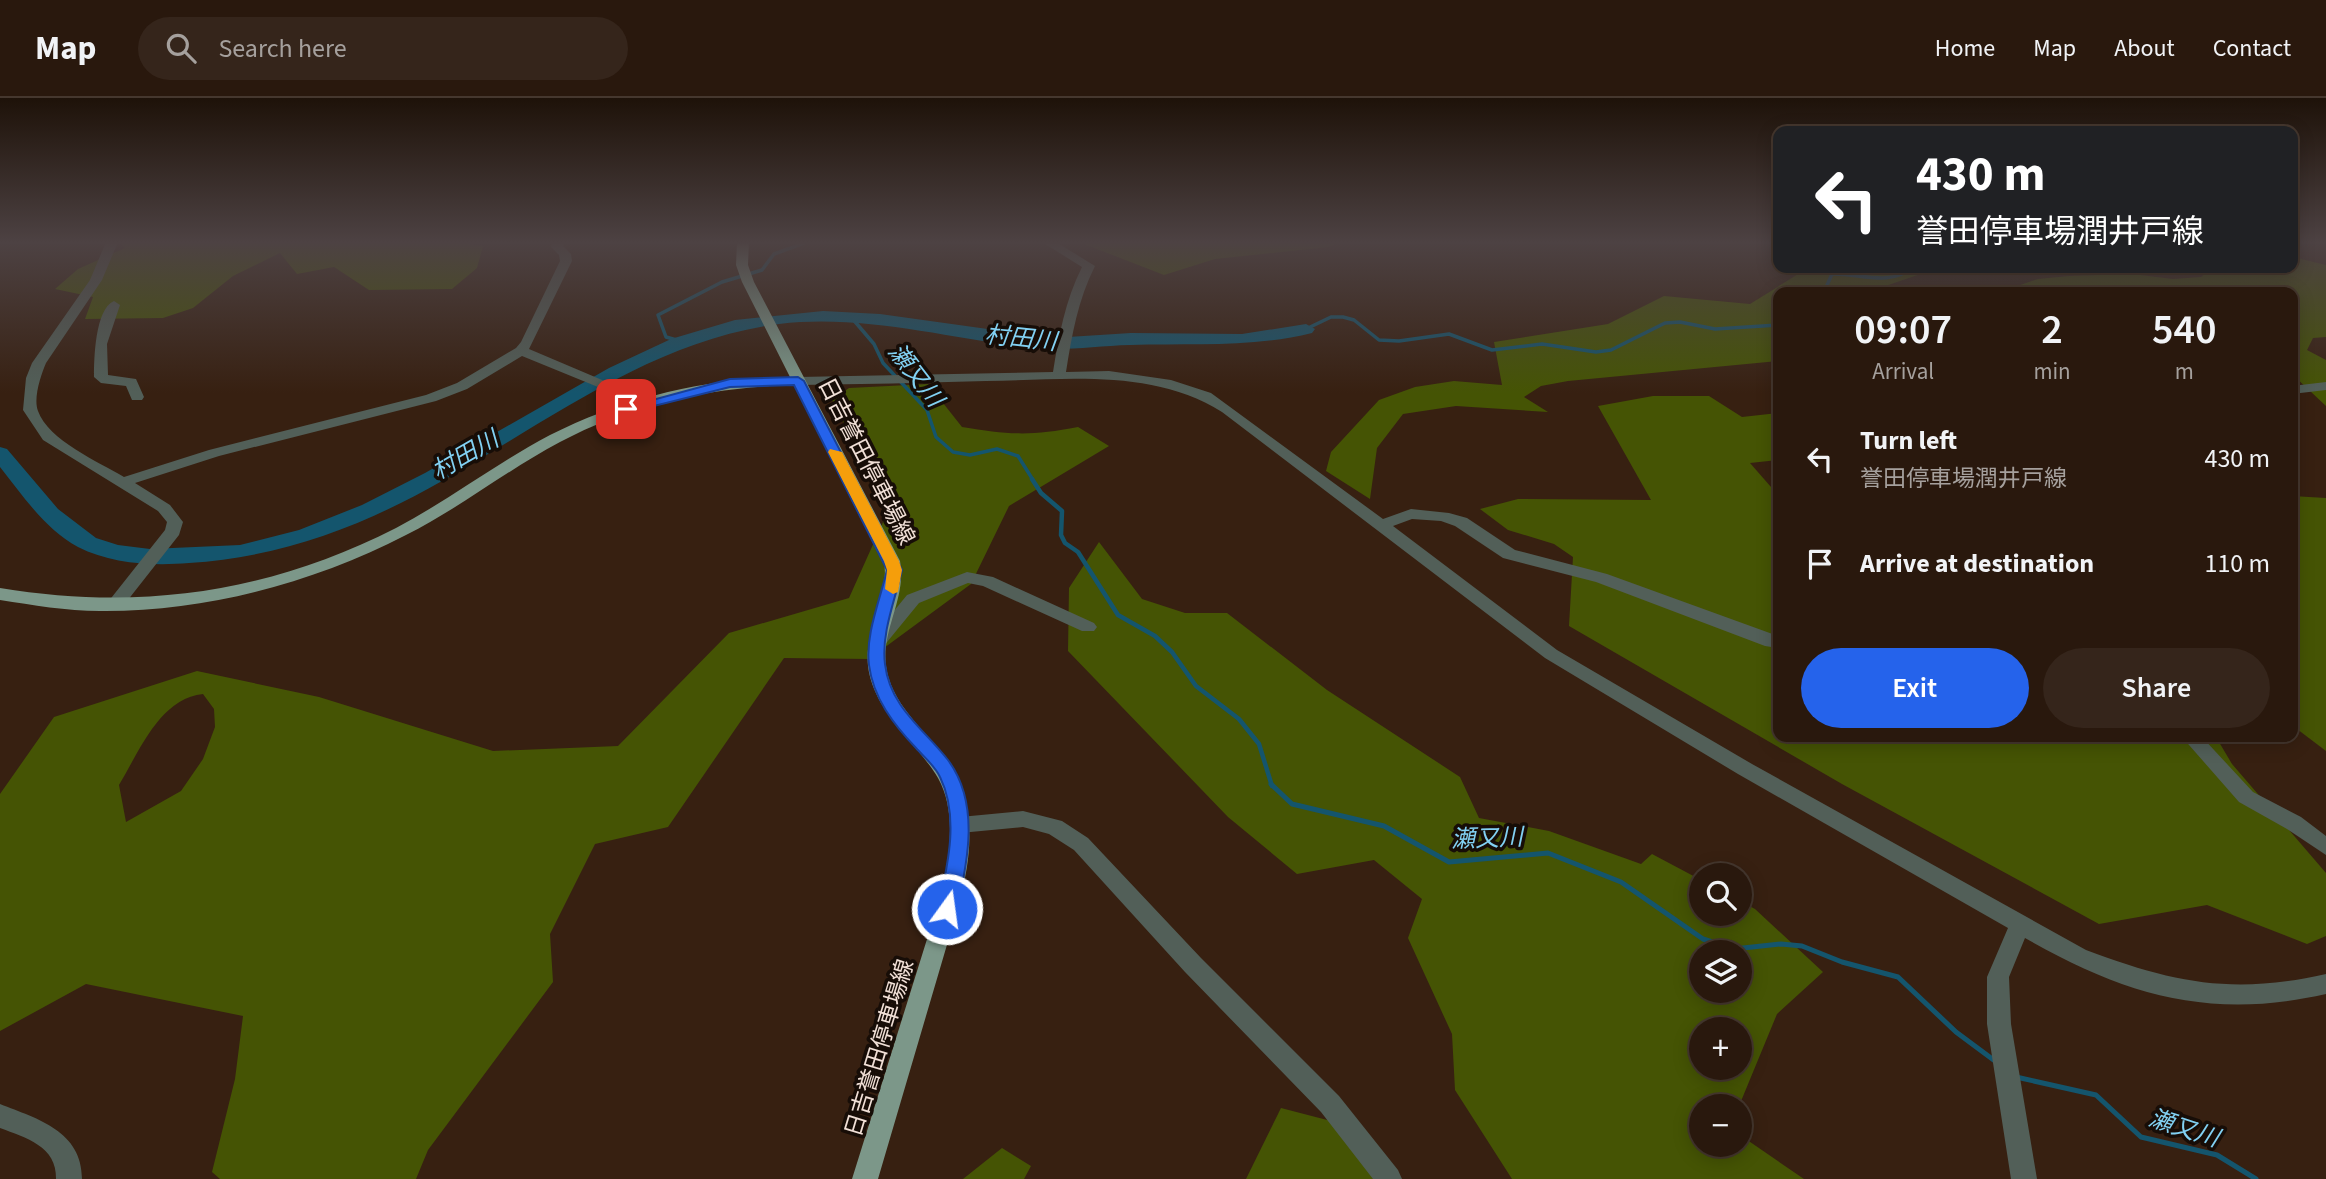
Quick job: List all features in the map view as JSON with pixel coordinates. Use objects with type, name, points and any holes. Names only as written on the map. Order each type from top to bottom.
[{"type":"main road","name":"日吉誉田停車場線","points":[[754,292],[895,570],[877,643],[877,665],[884,694],[903,723],[919,738],[949,776],[960,825],[960,854],[947,909],[865,1179]]},
{"type":"main road","points":[[0,594],[73,604],[114,606],[211,594],[272,581],[342,558],[427,517],[554,439],[596,419],[647,402],[730,383],[798,381]]},
{"type":"street","points":[[87,292],[39,363],[33,378],[30,410],[48,437],[171,513],[175,522],[173,531],[114,606]]},
{"type":"street","points":[[120,483],[214,453],[431,398],[462,386],[521,351],[538,325],[552,292]]},
{"type":"street","points":[[1059,375],[1067,324],[1076,292]]},
{"type":"street","points":[[114,306],[100,344],[101,377],[106,380],[131,382],[137,397]]},
{"type":"street","points":[[521,351],[647,402]]},
{"type":"street","points":[[798,381],[1059,375],[1152,379],[1206,396],[1227,409],[1551,654],[1733,762],[2090,962],[2137,980],[2199,995],[2248,998],[2286,995],[2326,984]]},
{"type":"street","points":[[2298,389],[2326,386]]},
{"type":"street","points":[[1381,525],[1411,514],[1443,516],[1461,522],[1509,554],[1601,578],[1773,641]]},
{"type":"street","points":[[877,643],[913,599],[967,577],[987,581],[1088,627]]},
{"type":"street","points":[[2196,742],[2246,797],[2294,823],[2326,847]]},
{"type":"street","points":[[960,825],[1023,819],[1055,827],[1081,844],[1193,965],[1330,1104],[1389,1179]]},
{"type":"street","points":[[2020,925],[1998,977],[1998,1024],[2024,1179]]},
{"type":"street","points":[[0,1116],[58,1144],[67,1153],[71,1165],[69,1179]]},
{"type":"green space","points":[[71,292],[212,292],[193,308],[163,318],[85,319],[93,297]]},
{"type":"green space","points":[[1773,292],[1773,361],[1568,381],[1541,386],[1524,397],[1548,412],[1456,406],[1403,414],[1377,448],[1370,499],[1326,471],[1331,452],[1379,400],[1415,387],[1454,381],[1502,385],[1494,342],[1608,324],[1664,296],[1750,304]]},
{"type":"green space","points":[[2298,292],[2326,292],[2326,337],[2313,338],[2307,350],[2326,360],[2326,406],[2298,380]]},
{"type":"green space","points":[[928,384],[962,427],[1020,433],[1078,427],[1109,446],[1009,506],[971,584],[869,659],[784,658],[668,827],[595,844],[550,934],[553,982],[428,1150],[416,1179],[220,1179],[212,1172],[235,1079],[243,1016],[86,984],[0,1031],[0,794],[54,717],[197,671],[319,697],[493,751],[618,746],[729,633],[849,598],[888,511],[832,400],[849,388]],"holes":[[[203,694],[214,709],[215,727],[203,759],[181,791],[126,822],[119,785],[152,729],[175,705],[188,698]]]},
{"type":"green space","points":[[1653,396],[1709,396],[1742,417],[1773,414],[1773,461],[1750,463],[1773,489],[1773,742],[2219,742],[2232,764],[2326,873],[2326,936],[2307,944],[2207,905],[2099,924],[1842,784],[1569,626],[1573,557],[1554,544],[1508,530],[1480,509],[1518,499],[1651,500],[1598,406]]},
{"type":"green space","points":[[2298,496],[2326,498],[2326,751],[2298,730]]},
{"type":"green space","points":[[1099,542],[1142,599],[1185,613],[1227,613],[1327,690],[1460,777],[1479,818],[1549,831],[1641,864],[1652,854],[1689,874],[1689,926],[1752,926],[1752,907],[1755,909],[1823,972],[1777,1014],[1752,1075],[1752,1017],[1689,1017],[1689,1080],[1750,1080],[1744,1094],[1689,1094],[1689,1157],[1752,1157],[1752,1143],[1804,1179],[1512,1179],[1455,1090],[1452,1034],[1408,938],[1422,899],[1374,860],[1297,874],[1228,817],[1068,651],[1069,588]]},
{"type":"green space","points":[[1281,1108],[1354,1127],[1388,1179],[1246,1179]]},
{"type":"green space","points":[[1002,1148],[1031,1166],[1024,1179],[963,1179]]},
{"type":"waterway","points":[[680,341],[666,337],[658,315],[702,292]]},
{"type":"waterway","name":"村田川","points":[[0,453],[50,514],[74,535],[88,543],[128,554],[171,557],[240,552],[306,536],[370,510],[432,478],[616,372],[678,343],[735,326],[795,317],[851,317],[1052,344],[1131,339],[1242,339],[1306,329]]},
{"type":"waterway","name":"瀬又川","points":[[851,317],[874,344],[883,363],[927,410],[936,437],[953,452],[970,455],[997,449],[1018,456],[1033,480]]},
{"type":"waterway","name":"村田川","points":[[1306,329],[1331,317],[1343,317],[1354,320],[1379,340],[1399,341],[1449,334],[1492,350],[1542,344],[1596,352],[1611,350],[1665,323],[1680,322],[1715,329],[1773,325]]},
{"type":"waterway","name":"瀬又川","points":[[1032,479],[1041,493],[1062,511],[1061,535],[1065,543],[1078,552],[1118,615],[1155,636],[1172,652],[1196,686],[1239,719],[1259,744],[1272,785]]},
{"type":"waterway","name":"瀬又川","points":[[1272,785],[1292,804],[1384,826],[1449,862],[1548,853],[1621,882],[1703,939],[1734,949],[1781,944],[1802,946],[1842,962],[1898,977],[1956,1032],[1995,1061]]},
{"type":"waterway","name":"瀬又川","points":[[2016,1077],[2096,1095],[2141,1137],[2217,1155],[2256,1179]]},
{"type":"slow traffic","points":[[835,452],[892,561],[895,570],[893,589]]},
{"type":"route","points":[[626,409],[715,385],[754,380],[798,381],[895,570],[893,587],[877,643],[877,665],[884,694],[903,723],[919,738],[949,776],[956,800],[960,825],[960,854],[947,909]]}]
